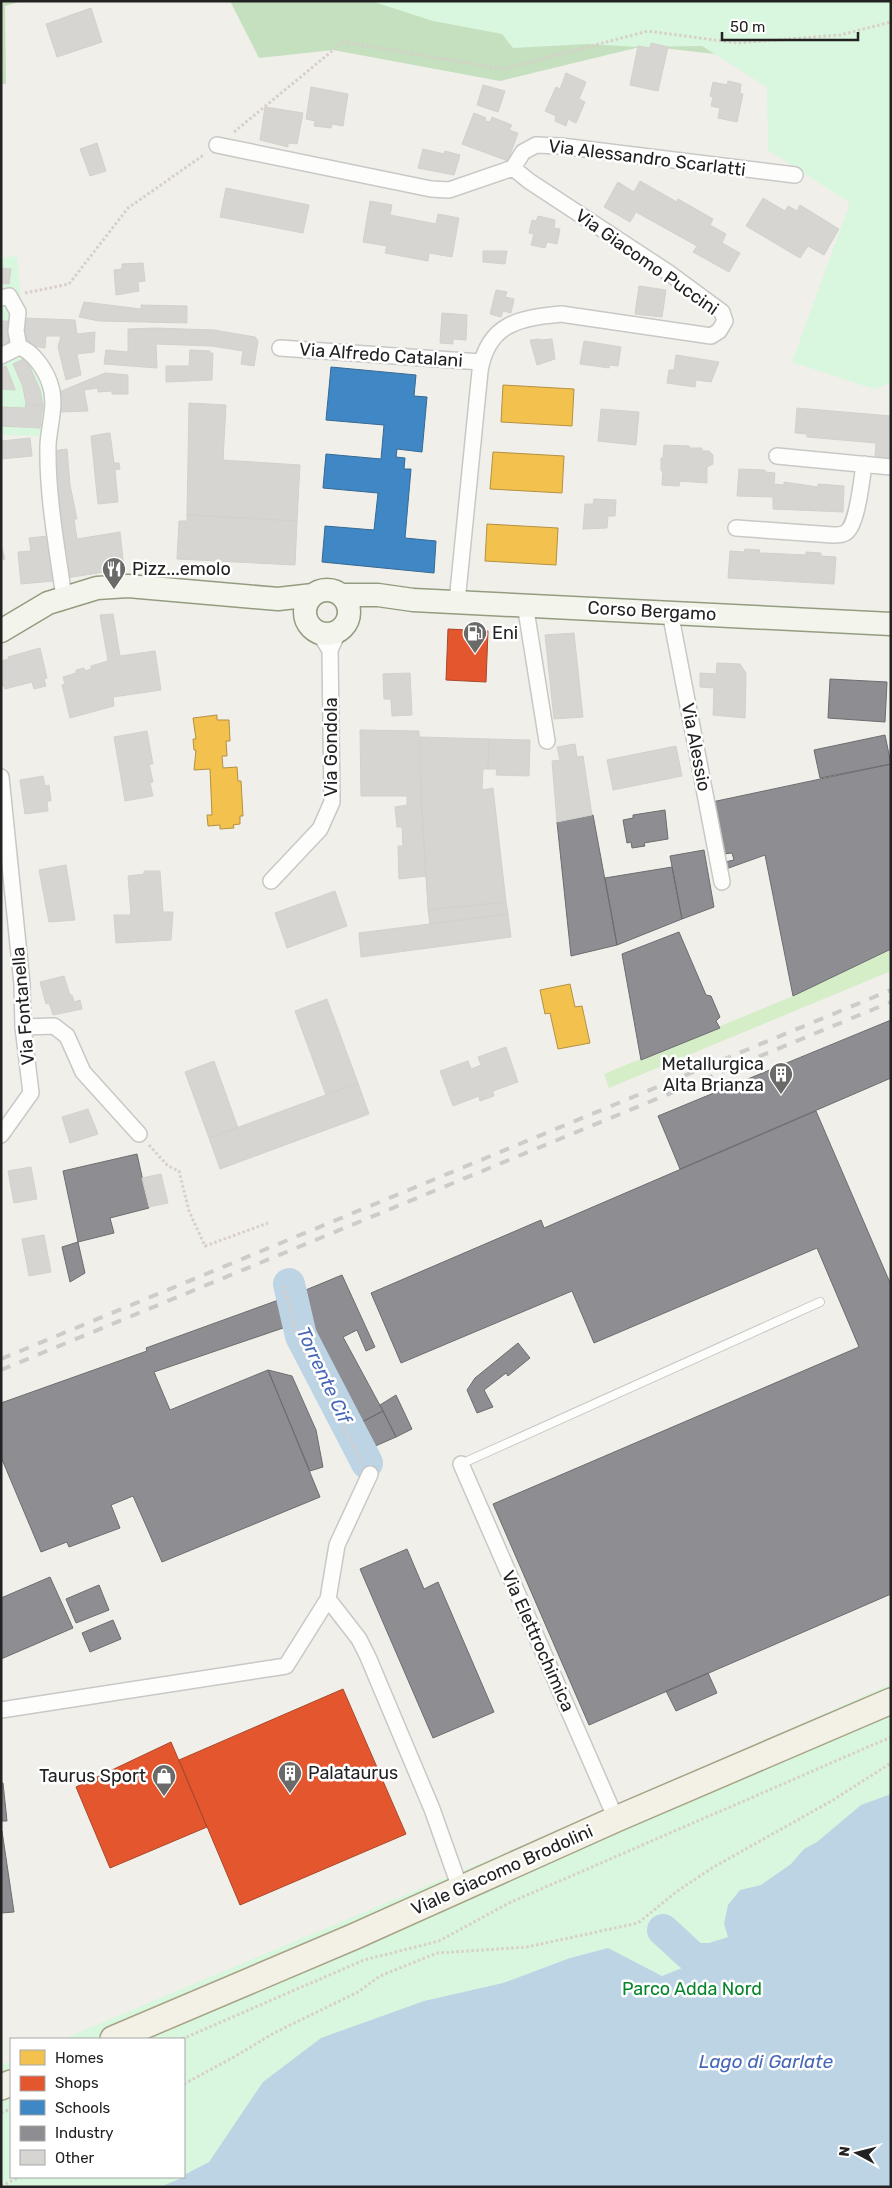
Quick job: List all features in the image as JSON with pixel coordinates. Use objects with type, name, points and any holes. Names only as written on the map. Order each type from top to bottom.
[{"type":"main road","points":[[1,631],[48,603],[97,588],[128,586],[278,599],[313,595],[327,590],[331,624]]},
{"type":"main road","points":[[278,599],[331,624]]},
{"type":"main road","name":"Corso Bergamo","points":[[331,624],[366,607],[414,600],[525,604],[891,624]]},
{"type":"main road","name":"Viale Giacomo Brodolini","points":[[115,2038],[353,1937],[616,1819],[891,1701]]},
{"type":"street","name":"Via Alessandro Scarlatti","points":[[513,168],[523,152],[536,145],[561,146],[795,176]]},
{"type":"street","points":[[217,146],[431,189],[450,190],[513,168]]},
{"type":"street","name":"Via Giacomo Puccini","points":[[457,602],[482,362],[498,331],[511,324],[536,317],[561,314],[711,336],[719,331],[725,321],[722,312],[529,181],[513,168]]},
{"type":"street","points":[[5,297],[18,312],[16,331],[19,347],[36,359],[51,384],[53,417],[48,443],[51,495],[64,598]]},
{"type":"street","points":[[1,356],[19,347]]},
{"type":"street","name":"Via Alfredo Catalani","points":[[280,348],[482,362]]},
{"type":"street","points":[[778,456],[891,467]]},
{"type":"street","points":[[736,528],[834,535],[845,534],[850,529],[855,514],[864,464]]},
{"type":"street","points":[[525,604],[547,741]]},
{"type":"street","name":"Via Alessio","points":[[670,612],[722,882]]},
{"type":"street","name":"Via Gondola","points":[[271,882],[320,829],[332,802],[331,624]]},
{"type":"street","name":"Via Fontanella","points":[[1,777],[22,984],[23,1026],[31,1093],[1,1135]]},
{"type":"street","points":[[23,1026],[54,1026],[67,1036],[84,1072],[139,1134]]},
{"type":"street","name":"Via Elettrochimica","points":[[461,1464],[616,1819]]},
{"type":"street","points":[[1,1710],[286,1666],[328,1599],[337,1545],[370,1474]]},
{"type":"street","points":[[328,1599],[359,1639],[368,1657],[432,1809],[460,1888]]},
{"type":"lane","points":[[461,1464],[820,1302]]},
{"type":"path","points":[[5,297],[70,284],[128,208],[217,146],[343,42],[504,69],[648,31],[737,43],[840,35],[891,22]]},
{"type":"path","points":[[139,1134],[168,1166],[180,1171],[189,1211],[205,1246],[268,1224]]},
{"type":"path","points":[[284,1286],[298,1336],[363,1465],[370,1474]]},
{"type":"path","points":[[184,2038],[364,1960],[439,1941],[509,1903],[891,1736]]},
{"type":"path","points":[[185,2083],[234,2058],[274,2033],[358,1992],[380,1976],[437,1953],[527,1947],[638,1923],[676,1892],[712,1868],[833,1800],[891,1763]]},
{"type":"path","points":[[1,2186],[18,2178]]},
{"type":"green space","points":[[1,1],[22,1],[5,6],[6,84],[1,84]]},
{"type":"green space","points":[[230,1],[891,1],[891,365],[805,364],[886,73],[644,46],[500,81],[333,50],[259,58]]},
{"type":"green space","points":[[371,1],[891,1],[891,383],[874,389],[792,362],[850,203],[768,150],[767,87],[702,46],[639,47],[587,44],[513,48],[502,34],[433,21]]},
{"type":"green space","points":[[17,256],[26,356],[43,385],[51,429],[48,436],[1,435],[1,258]]},
{"type":"green space","points":[[891,949],[891,971],[609,1088],[604,1074],[793,996]]},
{"type":"green space","name":"Parco Adda Nord","points":[[891,1684],[891,2187],[1,2187],[1,2065],[10,2061],[10,2178],[185,2178],[185,2038],[65,2038],[616,1806]]},
{"type":"water","name":"Lago di Garlate","points":[[891,1794],[891,2187],[160,2187],[185,2178],[185,2174],[209,2162],[263,2082],[321,2038],[424,2001],[503,1983],[570,1958],[608,1948],[662,1976],[682,1968],[693,1943],[709,1943],[728,1937],[724,1924],[728,1905],[740,1890],[761,1885],[791,1864],[804,1849],[817,1842],[861,1805]]},
{"type":"building: Homes","points":[[503,385],[574,389],[572,426],[501,422]]},
{"type":"building: Homes","points":[[493,452],[564,456],[562,493],[490,489]]},
{"type":"building: Homes","points":[[487,524],[558,528],[556,565],[485,561]]},
{"type":"building: Homes","points":[[217,715],[217,720],[229,720],[230,741],[226,741],[227,756],[222,756],[223,768],[237,767],[238,781],[241,781],[243,816],[240,816],[240,824],[233,825],[234,828],[220,829],[220,825],[208,826],[207,815],[212,815],[210,769],[194,770],[196,750],[194,750],[193,739],[196,739],[193,718]]},
{"type":"building: Homes","points":[[570,984],[575,1007],[582,1006],[590,1043],[558,1049],[550,1013],[545,1014],[540,990]]},
{"type":"building: Shops","points":[[448,629],[488,631],[486,682],[446,680]]},
{"type":"building: Shops","name":"Palataurus","points":[[343,1689],[406,1834],[240,1905],[179,1760]]},
{"type":"building: Shops","points":[[171,1742],[207,1827],[110,1868],[76,1787]]},
{"type":"building: Schools","points":[[331,367],[416,375],[414,396],[427,397],[422,452],[397,449],[396,457],[405,458],[404,469],[411,469],[405,538],[436,541],[434,573],[322,562],[325,526],[374,530],[378,493],[323,488],[326,454],[381,459],[384,425],[326,420]]},
{"type":"building: Industry","points":[[830,679],[887,682],[885,722],[828,718]]},
{"type":"building: Industry","points":[[885,735],[891,764],[820,778],[814,750]]},
{"type":"building: Industry","points":[[891,764],[891,949],[793,996],[765,855],[726,869],[725,862],[734,860],[732,853],[723,854],[712,802]]},
{"type":"building: Industry","points":[[665,810],[668,839],[644,843],[645,846],[632,848],[631,842],[627,843],[623,820],[633,818],[633,815]]},
{"type":"building: Industry","points":[[593,815],[617,945],[571,956],[557,822]]},
{"type":"building: Industry","points":[[704,850],[714,907],[682,919],[670,856]]},
{"type":"building: Industry","points":[[672,867],[682,919],[617,945],[605,878]]},
{"type":"building: Industry","points":[[679,932],[706,995],[711,996],[720,1017],[716,1021],[720,1028],[641,1060],[622,954]]},
{"type":"building: Industry","name":"Metallurgica Alta Brianza","points":[[891,1020],[891,1078],[680,1169],[658,1116]]},
{"type":"building: Industry","points":[[816,1111],[891,1285],[891,1594],[589,1725],[493,1504],[859,1347],[817,1248],[594,1343],[572,1291],[401,1363],[371,1293],[541,1220],[544,1228]]},
{"type":"building: Industry","points":[[137,1154],[149,1208],[110,1218],[114,1233],[78,1242],[63,1171]]},
{"type":"building: Industry","points":[[78,1242],[85,1273],[70,1282],[62,1247]]},
{"type":"building: Industry","points":[[342,1275],[375,1347],[366,1351],[357,1330],[343,1337],[383,1411],[362,1422],[358,1416],[347,1422],[305,1341],[296,1294]]},
{"type":"building: Industry","points":[[284,1298],[289,1326],[154,1372],[170,1410],[268,1370],[320,1497],[162,1562],[133,1496],[111,1505],[120,1528],[69,1547],[67,1542],[41,1552],[1,1457],[1,1403],[147,1351],[146,1348]]},
{"type":"building: Industry","points":[[518,1343],[530,1358],[508,1376],[506,1373],[484,1390],[493,1407],[477,1413],[467,1390],[475,1378]]},
{"type":"building: Industry","points":[[268,1370],[292,1376],[316,1430],[323,1467],[310,1471]]},
{"type":"building: Industry","points":[[396,1395],[412,1429],[396,1437],[380,1405]]},
{"type":"building: Industry","points":[[383,1411],[396,1437],[364,1451],[348,1421],[358,1416],[362,1422]]},
{"type":"building: Industry","points":[[407,1549],[424,1589],[438,1582],[494,1712],[433,1738],[360,1569]]},
{"type":"building: Industry","points":[[50,1577],[73,1628],[1,1659],[1,1598]]},
{"type":"building: Industry","points":[[99,1585],[109,1610],[76,1623],[66,1599]]},
{"type":"building: Industry","points":[[113,1620],[121,1639],[90,1652],[82,1633]]},
{"type":"building: Industry","points":[[708,1673],[717,1693],[676,1711],[666,1691]]},
{"type":"building: Industry","points":[[1,1783],[3,1783],[7,1821],[1,1821]]},
{"type":"building: Industry","points":[[1,1831],[14,1912],[1,1913]]},
{"type":"building: Other","points":[[91,8],[102,42],[57,57],[46,24]]},
{"type":"building: Other","points":[[651,43],[668,47],[658,91],[630,85],[638,46],[650,48]]},
{"type":"building: Other","points":[[566,73],[586,82],[579,99],[585,102],[576,123],[568,119],[566,126],[555,121],[556,116],[545,111],[556,87],[560,89]]},
{"type":"building: Other","points":[[728,81],[741,84],[740,93],[743,94],[737,122],[718,118],[720,108],[711,106],[713,97],[710,96],[713,82],[727,85]]},
{"type":"building: Other","points":[[483,85],[505,91],[498,112],[477,105]]},
{"type":"building: Other","points":[[311,87],[348,94],[343,126],[332,124],[331,128],[314,126],[315,121],[306,119]]},
{"type":"building: Other","points":[[265,107],[303,113],[297,144],[288,143],[288,147],[260,140]]},
{"type":"building: Other","points":[[474,113],[486,118],[485,121],[490,122],[492,117],[512,125],[509,130],[518,133],[508,161],[462,144]]},
{"type":"building: Other","points":[[97,143],[106,171],[90,176],[80,149]]},
{"type":"building: Other","points":[[423,149],[444,154],[445,151],[460,155],[454,175],[418,168]]},
{"type":"building: Other","points":[[640,181],[677,202],[678,199],[713,219],[710,225],[726,234],[722,243],[740,253],[729,272],[693,252],[697,246],[636,212],[630,222],[604,207],[618,182],[634,192]]},
{"type":"building: Other","points":[[226,188],[309,205],[303,233],[220,217]]},
{"type":"building: Other","points":[[763,198],[785,211],[788,206],[797,211],[800,205],[839,229],[824,255],[808,246],[800,258],[746,226]]},
{"type":"building: Other","points":[[370,201],[392,205],[390,215],[436,224],[438,214],[459,218],[452,257],[429,253],[428,261],[385,253],[387,246],[363,242]]},
{"type":"building: Other","points":[[538,216],[555,220],[554,228],[560,229],[557,244],[547,242],[545,248],[531,245],[534,234],[529,233],[532,220],[536,221]]},
{"type":"building: Other","points":[[483,251],[507,251],[505,264],[483,262]]},
{"type":"building: Other","points":[[143,263],[145,281],[138,282],[139,291],[116,295],[114,270],[122,269],[122,264]]},
{"type":"building: Other","points":[[1,268],[11,269],[9,284],[1,283]]},
{"type":"building: Other","points":[[639,286],[666,290],[662,317],[635,314]]},
{"type":"building: Other","points":[[496,290],[507,292],[505,297],[514,299],[511,313],[503,311],[501,317],[490,314]]},
{"type":"building: Other","points":[[84,302],[141,309],[141,305],[187,306],[187,323],[99,321],[79,317]]},
{"type":"building: Other","points":[[442,313],[467,315],[466,340],[453,339],[453,344],[440,343]]},
{"type":"building: Other","points":[[23,318],[75,320],[77,334],[95,332],[94,352],[77,354],[81,375],[66,380],[58,347],[61,336],[46,336],[45,348],[22,344]]},
{"type":"building: Other","points":[[1,321],[9,321],[8,333],[13,346],[1,351]]},
{"type":"building: Other","points":[[128,329],[214,330],[255,337],[258,341],[254,366],[241,364],[243,351],[212,346],[156,344],[157,368],[104,364],[106,350],[128,352]]},
{"type":"building: Other","points":[[552,339],[555,359],[537,365],[530,340]]},
{"type":"building: Other","points":[[584,341],[621,347],[618,366],[610,365],[609,368],[580,364]]},
{"type":"building: Other","points":[[190,350],[210,351],[210,353],[213,353],[212,380],[166,382],[166,366],[189,366]]},
{"type":"building: Other","points":[[676,355],[719,362],[711,382],[696,380],[695,387],[667,383],[669,370],[674,370]]},
{"type":"building: Other","points":[[26,358],[40,390],[43,406],[26,404],[23,387],[13,364]]},
{"type":"building: Other","points":[[6,366],[15,390],[1,389],[1,367]]},
{"type":"building: Other","points":[[105,373],[128,375],[128,394],[112,394],[112,391],[98,392],[98,388],[84,390],[88,411],[58,412],[59,392]]},
{"type":"building: Other","points":[[189,403],[226,405],[223,460],[300,465],[297,521],[187,515]]},
{"type":"building: Other","points":[[26,404],[43,406],[40,428],[1,426],[1,407],[25,408]]},
{"type":"building: Other","points":[[797,408],[891,416],[889,465],[881,464],[882,457],[875,456],[876,443],[807,437],[807,434],[795,433]]},
{"type":"building: Other","points":[[601,409],[639,412],[636,445],[598,441]]},
{"type":"building: Other","points":[[110,433],[114,463],[119,463],[120,469],[115,470],[118,502],[98,504],[91,436]]},
{"type":"building: Other","points":[[30,438],[32,456],[1,459],[1,441]]},
{"type":"building: Other","points":[[664,445],[689,446],[690,448],[702,448],[702,451],[709,451],[713,455],[713,464],[707,467],[707,483],[680,481],[679,486],[662,485],[663,471],[661,471],[661,458],[663,458]]},
{"type":"building: Other","points":[[67,449],[70,485],[77,519],[74,519],[77,539],[120,532],[124,569],[66,578],[51,451]]},
{"type":"building: Other","points":[[739,469],[765,470],[765,472],[775,473],[774,484],[784,485],[784,482],[818,487],[818,484],[844,486],[843,512],[773,509],[773,497],[737,496]]},
{"type":"building: Other","points":[[594,499],[616,500],[615,516],[608,516],[607,528],[583,529],[585,504],[593,504]]},
{"type":"building: Other","points":[[187,515],[297,521],[295,565],[177,559],[179,521],[187,521]]},
{"type":"building: Other","points":[[48,536],[53,581],[21,584],[18,552],[31,551],[29,538]]},
{"type":"building: Other","points":[[1,544],[5,559],[1,560]]},
{"type":"building: Other","points":[[745,549],[760,550],[759,553],[806,555],[806,552],[836,557],[834,584],[728,578],[730,551],[744,552]]},
{"type":"building: Other","points":[[113,614],[120,656],[155,651],[161,690],[113,697],[114,706],[70,718],[62,685],[65,684],[63,677],[76,673],[76,670],[84,668],[85,671],[91,669],[91,666],[108,661],[100,615]]},
{"type":"building: Other","points":[[574,633],[583,717],[554,719],[545,635]]},
{"type":"building: Other","points":[[40,648],[47,678],[44,679],[46,686],[34,689],[32,682],[5,689],[4,686],[1,686],[1,661],[9,659],[8,657]]},
{"type":"building: Other","points":[[717,663],[740,664],[746,673],[745,718],[713,715],[714,688],[700,687],[700,673],[716,674]]},
{"type":"building: Other","points":[[410,673],[412,715],[392,716],[391,699],[384,699],[383,674]]},
{"type":"building: Other","points":[[360,730],[419,731],[426,876],[399,879],[398,846],[403,846],[402,827],[397,827],[395,807],[407,805],[407,796],[361,796]]},
{"type":"building: Other","points":[[147,731],[153,764],[149,764],[153,782],[150,783],[153,796],[125,801],[114,737]]},
{"type":"building: Other","points":[[420,737],[489,739],[488,769],[483,769],[482,790],[493,788],[506,902],[428,910],[421,796]]},
{"type":"building: Other","points":[[489,739],[530,740],[529,776],[496,775],[497,769],[488,769]]},
{"type":"building: Other","points":[[575,744],[577,757],[583,756],[592,815],[557,822],[552,761],[560,760],[557,747]]},
{"type":"building: Other","points":[[676,746],[682,776],[613,790],[607,760]]},
{"type":"building: Other","points":[[43,776],[45,786],[49,785],[51,801],[47,801],[48,811],[25,814],[20,780]]},
{"type":"building: Other","points":[[66,865],[75,920],[49,922],[39,870]]},
{"type":"building: Other","points":[[144,871],[160,871],[163,912],[173,912],[171,940],[116,943],[114,915],[131,915],[128,876],[144,874]]},
{"type":"building: Other","points":[[335,891],[347,926],[287,948],[275,913]]},
{"type":"building: Other","points":[[506,902],[508,914],[430,924],[428,910]]},
{"type":"building: Other","points":[[508,914],[511,937],[361,957],[359,933]]},
{"type":"building: Other","points":[[64,976],[70,995],[72,995],[74,1002],[80,1000],[82,1009],[53,1015],[49,1003],[46,1004],[40,982]]},
{"type":"building: Other","points":[[327,999],[358,1083],[326,1095],[295,1011]]},
{"type":"building: Other","points":[[506,1047],[518,1082],[493,1091],[494,1096],[480,1101],[479,1096],[453,1106],[440,1071],[468,1061],[471,1069],[481,1065],[478,1057]]},
{"type":"building: Other","points":[[214,1061],[238,1128],[209,1138],[185,1072]]},
{"type":"building: Other","points":[[358,1083],[369,1114],[220,1169],[209,1138]]},
{"type":"building: Other","points":[[88,1109],[98,1134],[70,1143],[62,1117]]},
{"type":"building: Other","points":[[31,1167],[37,1199],[14,1203],[8,1171]]},
{"type":"building: Other","points":[[161,1174],[168,1203],[149,1207],[142,1178]]},
{"type":"building: Other","points":[[44,1235],[51,1272],[29,1276],[22,1239]]},
{"type":"waterway","name":"Torrente Cif","points":[[289,1284],[301,1336],[367,1463]]},
{"type":"waterway","name":"Torrente Cif","points":[[663,1930],[689,1954]]},
{"type":"railway","points":[[1,1359],[891,990]]},
{"type":"railway","points":[[1,1370],[891,1002]]},
{"type":"place","name":"Pizz...emolo","points":[[114,590]]},
{"type":"place","name":"Eni","points":[[475,654]]},
{"type":"place","name":"Metallurgica Alta Brianza","points":[[781,1095]]},
{"type":"place","name":"Palataurus","points":[[290,1794]]},
{"type":"place","name":"Taurus Sport","points":[[164,1797]]}]
